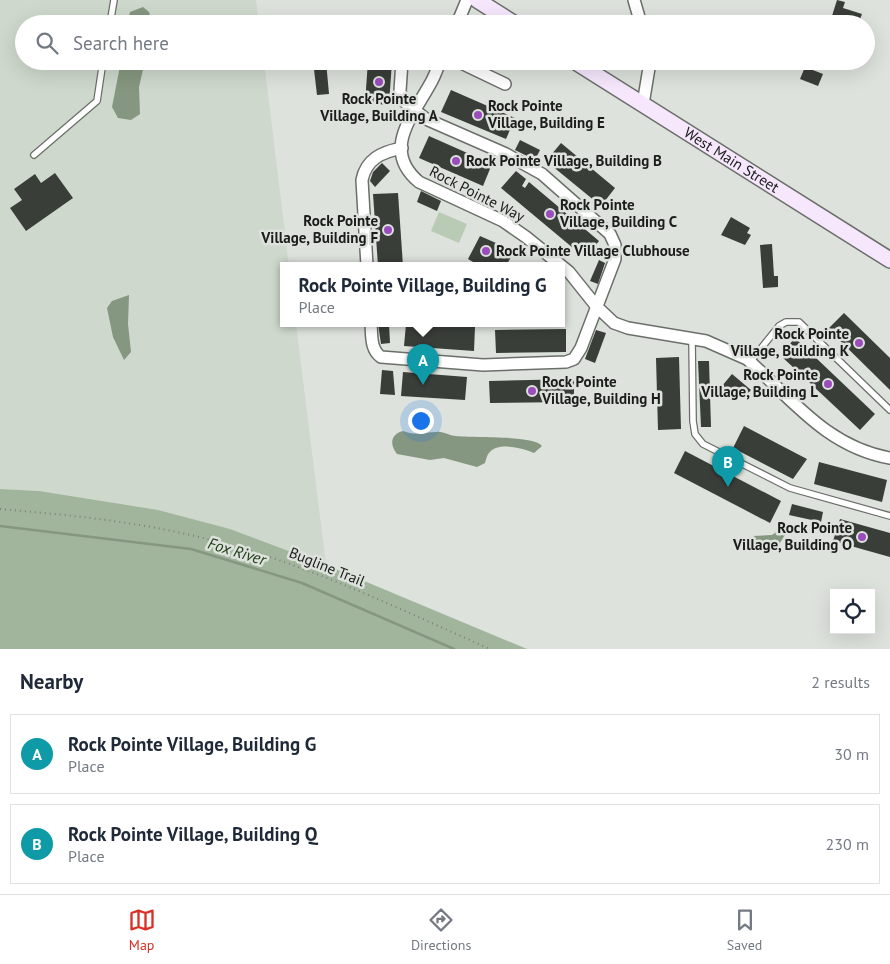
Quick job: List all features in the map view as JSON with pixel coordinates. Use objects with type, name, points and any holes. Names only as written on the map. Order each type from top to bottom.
[{"type":"main road","points":[[477,0],[501,15]]},
{"type":"main road","name":"West Main Street","points":[[588,70],[890,260]]},
{"type":"street","points":[[461,15],[467,0]]},
{"type":"street","points":[[634,0],[638,15]]},
{"type":"street","points":[[371,327],[375,353],[380,357],[483,365],[566,362],[578,356],[615,259],[615,245],[610,234],[542,174],[506,154],[426,119],[402,99],[400,91],[401,70]]},
{"type":"street","name":"Rock Pointe Way","points":[[436,70],[430,84],[407,122],[401,139],[408,173],[419,182],[503,221],[557,262]]},
{"type":"street","points":[[476,70],[506,84]]},
{"type":"street","points":[[643,104],[649,70]]},
{"type":"street","points":[[367,262],[362,180],[366,165],[376,156],[402,148]]},
{"type":"street","name":"Rock Pointe Way","points":[[565,269],[597,307],[610,320],[620,326],[692,338],[726,348],[750,362],[809,418],[832,436],[854,447],[890,458]]},
{"type":"lane","points":[[112,15],[114,0]]},
{"type":"lane","points":[[34,155],[97,101],[102,70]]},
{"type":"lane","points":[[750,362],[779,326],[786,322],[798,322],[890,410]]},
{"type":"lane","points":[[692,338],[693,421],[695,434],[703,444],[790,488],[890,516]]},
{"type":"path","name":"Bugline Trail","points":[[0,509],[156,528],[251,551],[357,591],[490,649]]},
{"type":"shaded area","points":[[0,0],[256,0],[258,15],[15,15],[15,70],[265,70],[289,262],[280,262],[280,327],[296,327],[326,565],[230,529],[39,491],[0,489]]},
{"type":"shaded area","points":[[143,7],[150,15],[129,15],[130,12]]},
{"type":"shaded area","points":[[119,70],[143,70],[139,87],[140,114],[131,120],[118,118],[112,107]]},
{"type":"shaded area","points":[[439,212],[467,224],[459,243],[431,231]]},
{"type":"shaded area","points":[[129,295],[128,324],[131,352],[124,360],[113,337],[107,308],[112,301]]},
{"type":"shaded area","points":[[403,431],[412,433],[439,432],[453,436],[527,440],[537,442],[542,446],[534,453],[524,449],[499,447],[489,453],[485,463],[477,467],[444,458],[430,460],[397,454],[392,440],[396,434]]},
{"type":"shaded area","points":[[0,489],[39,491],[158,510],[230,529],[326,565],[527,649],[0,649]]},
{"type":"shaded area","points":[[782,528],[786,528],[787,532],[776,549],[758,543],[753,536],[772,535]]},
{"type":"building","points":[[837,0],[845,2],[843,8],[862,14],[862,15],[832,15]]},
{"type":"building","points":[[314,70],[327,70],[329,94],[317,95]]},
{"type":"building","name":"Rock Pointe Village, Building A","points":[[367,70],[391,70],[389,105],[365,103]]},
{"type":"building","points":[[804,70],[813,70],[823,74],[818,86],[800,79]]},
{"type":"building","name":"Rock Pointe Village, Building E","points":[[451,90],[515,118],[506,139],[441,112]]},
{"type":"building","name":"Rock Pointe Village, Building B","points":[[429,136],[492,164],[483,186],[419,158]]},
{"type":"building","points":[[520,140],[540,150],[535,160],[515,150]]},
{"type":"building","points":[[561,143],[615,188],[601,206],[546,161]]},
{"type":"building","points":[[382,163],[390,171],[375,187],[370,181],[373,172]]},
{"type":"building","name":"Rock Pointe Village, Building C","points":[[516,171],[526,179],[522,186],[525,188],[529,182],[599,241],[585,258],[501,188]]},
{"type":"building","points":[[55,173],[73,198],[26,231],[10,208],[22,200],[14,189],[35,174],[41,183]]},
{"type":"building","points":[[421,191],[441,201],[437,211],[417,202]]},
{"type":"building","name":"Rock Pointe Village, Building F","points":[[398,193],[403,262],[378,262],[373,194]]},
{"type":"building","points":[[731,217],[750,228],[747,233],[751,235],[745,245],[721,235]]},
{"type":"building","name":"Rock Pointe Village Clubhouse","points":[[480,236],[496,243],[503,248],[501,252],[511,257],[508,262],[473,262],[468,259]]},
{"type":"building","points":[[772,244],[774,276],[778,276],[778,287],[763,288],[760,245]]},
{"type":"building","points":[[599,260],[605,263],[598,284],[590,281]]},
{"type":"building","name":"Rock Pointe Village, Building K","points":[[844,313],[890,358],[890,390],[828,329]]},
{"type":"building","points":[[378,327],[389,327],[390,343],[381,344]]},
{"type":"building","points":[[406,327],[475,327],[474,351],[404,346]]},
{"type":"building","points":[[566,329],[566,352],[496,353],[495,330]]},
{"type":"building","points":[[596,330],[606,333],[595,363],[585,359]]},
{"type":"building","name":"Rock Pointe Village, Building L","points":[[795,338],[875,414],[860,430],[780,355]]},
{"type":"building","points":[[679,357],[681,429],[658,430],[656,358]]},
{"type":"building","points":[[698,361],[709,361],[711,427],[701,427]]},
{"type":"building","points":[[382,370],[393,371],[395,395],[380,394]]},
{"type":"building","points":[[403,372],[467,377],[465,400],[401,396]]},
{"type":"building","points":[[732,374],[751,390],[743,399],[739,395],[737,398],[722,386]]},
{"type":"building","name":"Rock Pointe Village, Building H","points":[[574,379],[574,402],[490,403],[489,381]]},
{"type":"building","points":[[744,426],[807,459],[793,479],[733,448]]},
{"type":"building","points":[[685,451],[781,501],[770,523],[674,473]]},
{"type":"building","points":[[819,462],[887,480],[882,502],[814,484]]},
{"type":"building","points":[[792,504],[823,512],[821,522],[789,515]]},
{"type":"building","name":"Rock Pointe Village, Building O","points":[[840,519],[890,533],[890,557],[833,541]]},
{"type":"waterway","name":"Fox River","points":[[0,526],[191,549],[302,583],[454,649]]},
{"type":"place","name":"Rock Pointe Village, Building A","points":[[379,82]]},
{"type":"place","name":"Rock Pointe Village, Building E","points":[[478,115]]},
{"type":"place","name":"Rock Pointe Village, Building B","points":[[456,161]]},
{"type":"place","name":"Rock Pointe Village, Building C","points":[[550,214]]},
{"type":"place","name":"Rock Pointe Village, Building F","points":[[388,230]]},
{"type":"place","name":"Rock Pointe Village Clubhouse","points":[[486,251]]},
{"type":"place","name":"Rock Pointe Village, Building K","points":[[859,343]]},
{"type":"place","name":"Rock Pointe Village, Building L","points":[[828,384]]},
{"type":"place","name":"Rock Pointe Village, Building G","points":[[423,385]]},
{"type":"place","name":"Rock Pointe Village, Building H","points":[[532,391]]},
{"type":"place","name":"Rock Pointe Village, Building Q","points":[[728,487]]},
{"type":"place","name":"Rock Pointe Village, Building O","points":[[862,537]]}]
